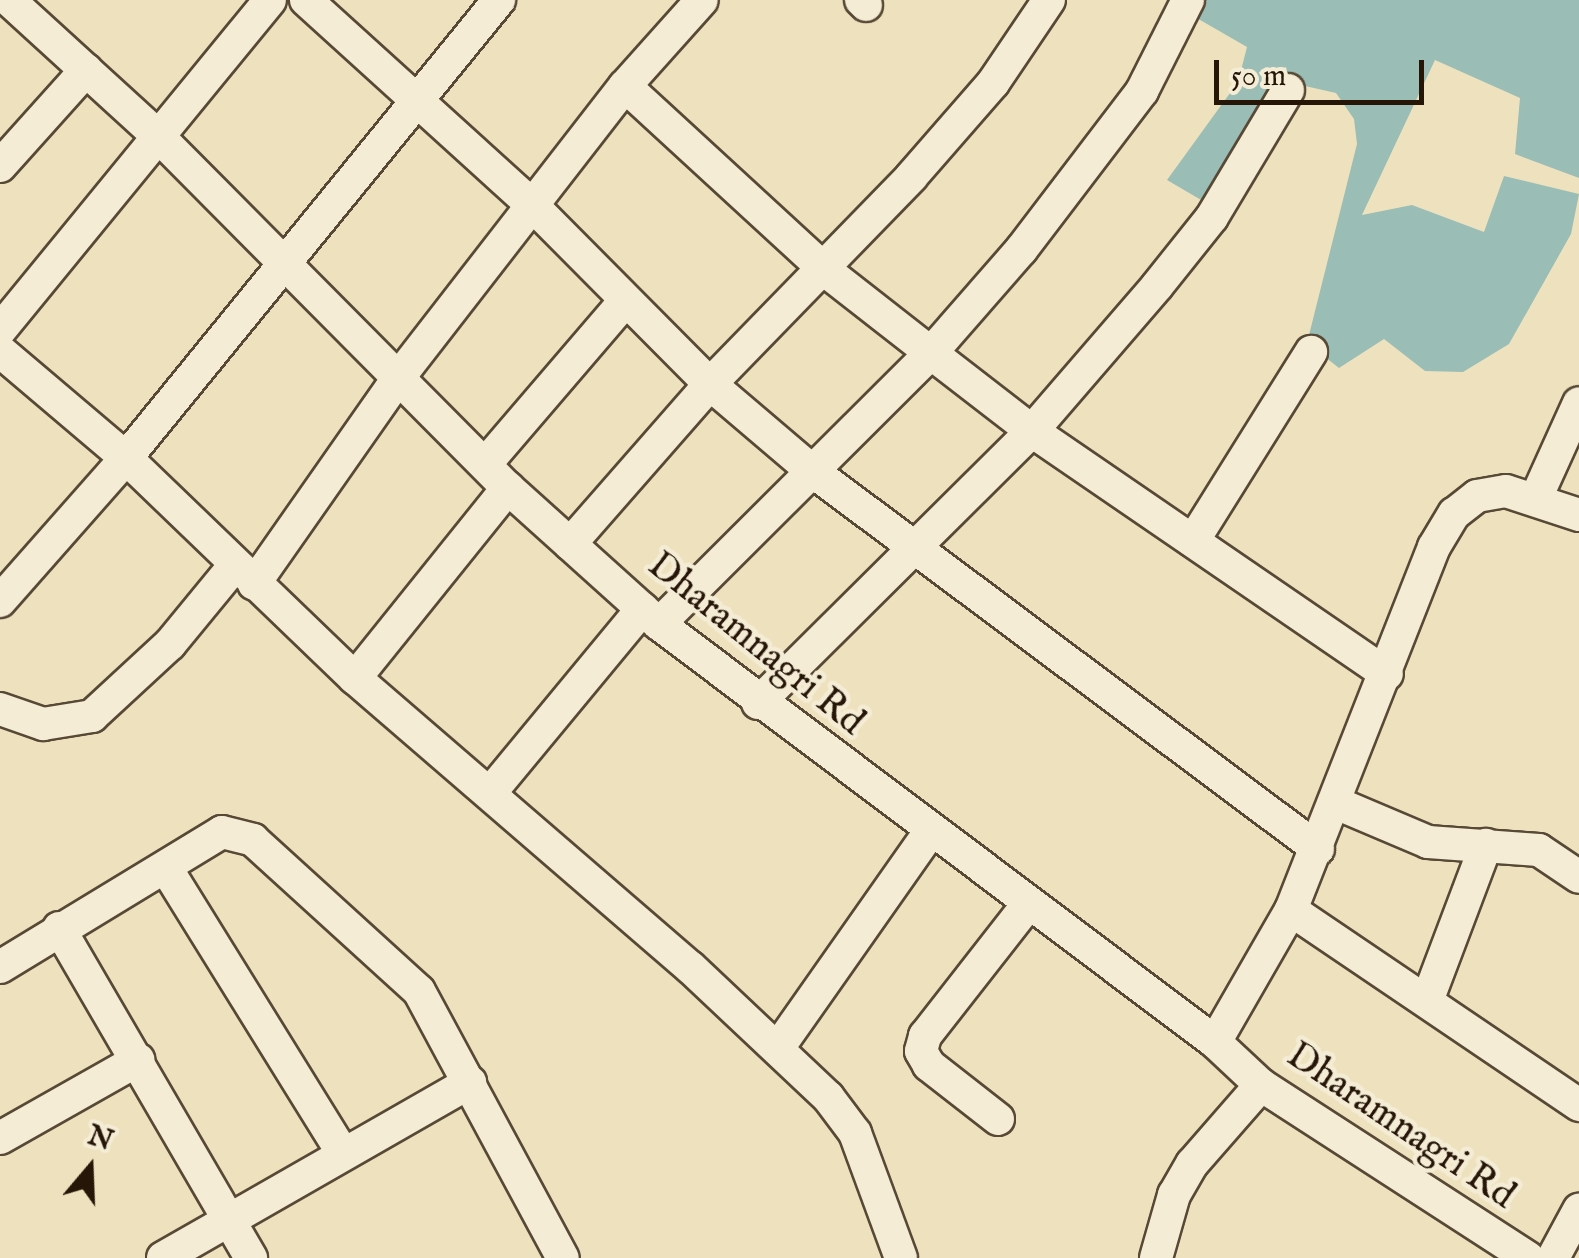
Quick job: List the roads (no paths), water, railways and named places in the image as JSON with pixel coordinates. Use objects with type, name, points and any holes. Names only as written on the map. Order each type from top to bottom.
[{"type":"street","name":"Dharamnagri Rd","points":[[8,0],[159,137],[508,488],[650,616],[758,703],[1215,1042],[1261,1085],[1513,1254]]},
{"type":"street","points":[[306,0],[532,206],[710,384],[811,470],[913,551],[1318,849]]},
{"type":"street","points":[[0,600],[126,458],[499,0]]},
{"type":"street","points":[[0,709],[43,724],[92,716],[245,574],[626,86],[702,0]]},
{"type":"street","points":[[570,544],[710,384],[826,271],[993,83],[1049,0]]},
{"type":"street","points":[[490,793],[650,616],[811,470],[930,353],[1142,92],[1188,0]]},
{"type":"street","points":[[0,330],[265,2]]},
{"type":"street","points":[[0,166],[86,70]]},
{"type":"street","points":[[626,86],[826,271],[930,353],[1032,431],[1387,674]]},
{"type":"street","points":[[758,703],[1032,431],[1212,217],[1288,90]]},
{"type":"street","points":[[486,462],[626,300]]},
{"type":"street","points":[[0,350],[126,458],[355,678],[778,1048],[855,1134],[901,1258]]},
{"type":"street","points":[[1193,542],[1310,352]]},
{"type":"street","points":[[1536,498],[1579,403]]},
{"type":"street","points":[[355,678],[508,488]]},
{"type":"street","points":[[1215,1042],[1291,910],[1434,548],[1454,514],[1478,496],[1506,491],[1579,515]]},
{"type":"street","points":[[1336,804],[1428,842],[1539,850],[1579,877]]},
{"type":"street","points":[[0,967],[222,832],[253,840],[419,991],[564,1258]]},
{"type":"street","points":[[778,1048],[930,832]]},
{"type":"street","points":[[1427,1001],[1486,845]]},
{"type":"street","points":[[166,868],[344,1154]]},
{"type":"street","points":[[998,1119],[929,1065],[922,1051],[925,1036],[1029,904]]},
{"type":"street","points":[[1291,910],[1579,1105]]},
{"type":"street","points":[[59,928],[251,1258]]},
{"type":"street","points":[[0,1138],[138,1060]]},
{"type":"street","points":[[163,1258],[470,1082]]},
{"type":"street","points":[[1156,1258],[1174,1195],[1192,1164],[1261,1085]]},
{"type":"street","points":[[1553,1258],[1579,1210]]},
{"type":"water","points":[[1193,0],[1579,0],[1579,178],[1515,154],[1520,98],[1435,60],[1362,215],[1412,205],[1484,232],[1504,176],[1579,194],[1571,234],[1509,344],[1463,372],[1425,371],[1384,339],[1339,368],[1320,353],[1309,335],[1357,144],[1354,119],[1336,93],[1283,81],[1208,204],[1167,180],[1238,82],[1247,47],[1188,13]]}]
